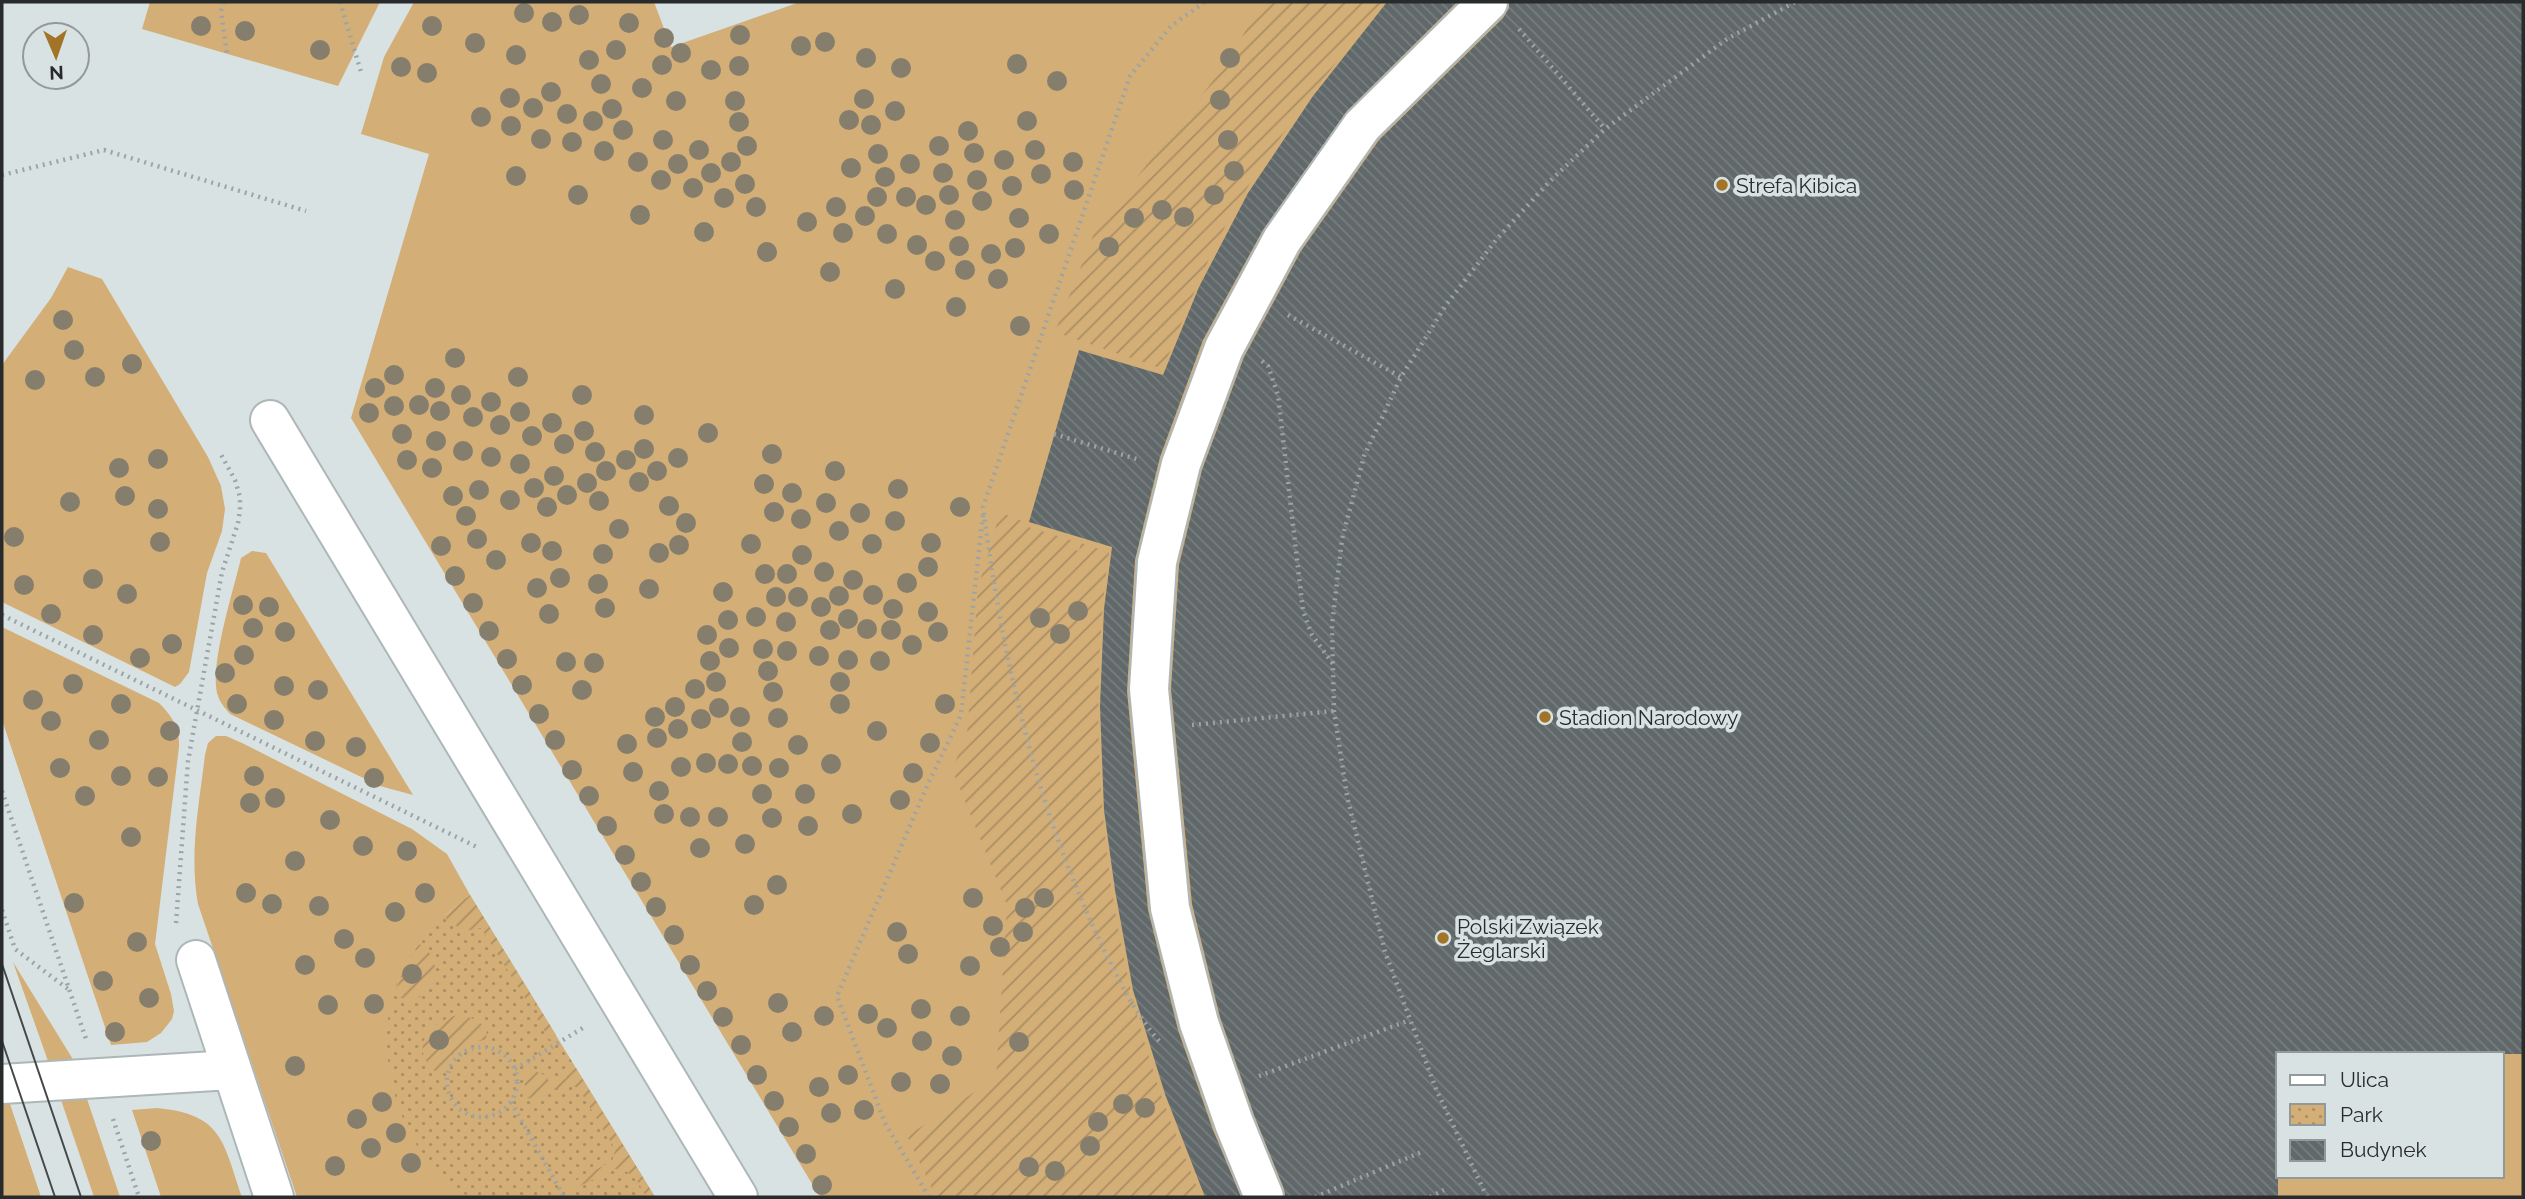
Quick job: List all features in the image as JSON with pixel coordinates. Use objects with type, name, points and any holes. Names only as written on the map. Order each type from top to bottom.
[{"type":"street","points":[[1264,1197],[1234,1123],[1199,1023],[1170,908],[1149,689],[1157,562],[1181,464],[1224,348],[1282,240],[1362,126],[1488,2]]},
{"type":"street","points":[[270,420],[738,1197]]},
{"type":"street","points":[[186,946],[274,1197]]},
{"type":"street","points":[[2,1084],[231,1070]]},
{"type":"path","points":[[223,2],[221,11],[226,54]]},
{"type":"path","points":[[340,2],[361,72]]},
{"type":"path","points":[[929,1197],[885,1123],[837,996],[927,786],[961,715],[984,507],[1130,76],[1171,26],[1205,2]]},
{"type":"path","points":[[1487,1197],[1436,1089],[1385,952],[1347,796],[1334,711],[1332,625],[1342,539],[1364,456],[1401,377],[1446,305],[1496,240],[1549,182],[1605,129],[1727,39],[1795,2]]},
{"type":"path","points":[[1528,39],[1605,129]]},
{"type":"path","points":[[2,175],[104,150],[306,211]]},
{"type":"path","points":[[1297,321],[1401,377]]},
{"type":"path","points":[[1278,395],[1303,611],[1312,635],[1333,664]]},
{"type":"path","points":[[1054,434],[1132,457]]},
{"type":"path","points":[[186,946],[188,761],[222,572],[239,523],[240,510],[240,497],[235,480],[219,451]]},
{"type":"path","points":[[984,507],[993,580],[1018,705],[1049,817],[1084,908],[1143,1023]]},
{"type":"path","points":[[2,615],[486,852]]},
{"type":"path","points":[[1217,722],[1334,711]]},
{"type":"path","points":[[2,791],[90,1051]]},
{"type":"path","points":[[2,910],[15,949],[69,989]]},
{"type":"path","points":[[1296,1062],[1410,1020]]},
{"type":"path","points":[[515,1069],[589,1025]]},
{"type":"path","points":[[489,1047],[509,1059],[515,1069],[516,1092],[512,1102],[494,1115],[471,1115],[461,1111],[448,1092],[447,1080],[456,1058],[466,1051],[489,1047]]},
{"type":"path","points":[[512,1102],[564,1197]]},
{"type":"path","points":[[111,1114],[139,1197]]},
{"type":"path","points":[[1315,1197],[1424,1151]]},
{"type":"path","points":[[1430,1197],[1444,1190]]},
{"type":"green space","points":[[150,2],[380,2],[338,86],[142,29]]},
{"type":"green space","name":"Stadion Narodowy","points":[[414,2],[654,2],[671,47],[800,2],[2523,2],[2523,1197],[820,1197],[351,418],[429,154],[361,134],[384,57]]},
{"type":"green space","points":[[1263,2],[1384,2],[1295,118],[1246,190],[1211,255],[1163,369],[1055,332],[1101,216],[1126,191],[1223,68]]},
{"type":"green space","points":[[68,267],[102,279],[208,457],[221,486],[225,509],[222,531],[207,573],[189,672],[175,687],[2,602],[2,365],[51,298]]},
{"type":"green space","points":[[1000,512],[1029,524],[1028,527],[1071,540],[1069,548],[1079,551],[1081,543],[1109,552],[1098,689],[1104,828],[1113,897],[1125,965],[1142,1032],[1162,1098],[1201,1197],[936,1197],[907,1136],[996,1078],[1007,905],[952,769],[967,735],[978,588]]},
{"type":"green space","points":[[252,551],[266,553],[413,795],[380,786],[230,714],[222,703],[216,684],[219,649],[241,558]]},
{"type":"green space","points":[[2,627],[159,703],[177,728],[179,747],[155,944],[174,1011],[172,1019],[161,1033],[147,1042],[111,1045],[2,720]]},
{"type":"green space","points":[[216,736],[226,736],[242,743],[412,829],[447,854],[470,895],[445,915],[518,1197],[297,1197],[198,904],[194,867],[198,811],[205,755],[208,743]]},
{"type":"green space","points":[[470,895],[655,1197],[468,1196],[446,1180],[426,1160],[399,1107],[391,1078],[387,1049],[388,1021],[398,979],[414,951],[434,926]]},
{"type":"green space","points":[[470,895],[556,1035],[550,1040],[536,1017],[540,1013],[532,1001],[528,1003],[481,928],[464,931],[444,916]]},
{"type":"green space","points":[[419,944],[433,960],[434,981],[430,980],[418,992],[421,997],[403,999],[393,994]]},
{"type":"green space","points":[[13,962],[74,1061],[48,1061]]},
{"type":"green space","points":[[458,1015],[475,1019],[487,1029],[486,1040],[470,1043],[456,1050],[443,1069],[441,1077],[425,1059],[423,1043],[431,1030],[443,1020]]},
{"type":"green space","points":[[576,1068],[655,1197],[646,1197],[631,1175],[615,1169],[569,1191],[566,1186],[612,1161],[615,1151],[613,1146],[579,1089],[566,1086],[538,1097],[522,1098],[524,1075],[532,1070],[547,1076],[548,1080],[566,1079],[566,1075]]},
{"type":"green space","points":[[87,1099],[120,1197],[94,1197],[61,1100]]},
{"type":"green space","points":[[2,1104],[10,1104],[41,1197],[4,1197]]},
{"type":"green space","points":[[157,1108],[179,1111],[208,1124],[224,1146],[242,1197],[161,1197],[132,1110]]},
{"type":"building","points":[[1387,2],[1457,2],[1347,111],[1263,230],[1203,340],[1160,457],[1135,560],[1127,691],[1148,910],[1178,1030],[1213,1130],[1241,1197],[1205,1197],[1165,1094],[1133,990],[1115,890],[1104,810],[1100,706],[1104,609],[1112,547],[1029,522],[1079,350],[1163,375],[1199,287],[1248,193],[1313,96]]},
{"type":"building","name":"Stadion Narodowy","points":[[1509,2],[2523,2],[2523,1054],[2276,1052],[2278,1197],[1285,1197],[1220,1017],[1192,904],[1171,689],[1179,565],[1202,470],[1244,357],[1301,251],[1379,140],[1503,18],[1509,8]]},
{"type":"tram line","points":[[2,964],[81,1197]]},
{"type":"tram line","points":[[2,1041],[55,1197]]},
{"type":"place","name":"Strefa Kibica","points":[[1722,185]]},
{"type":"place","name":"Stadion Narodowy","points":[[1545,717]]},
{"type":"place","name":"Polski Związek Żeglarski","points":[[1443,938]]}]
